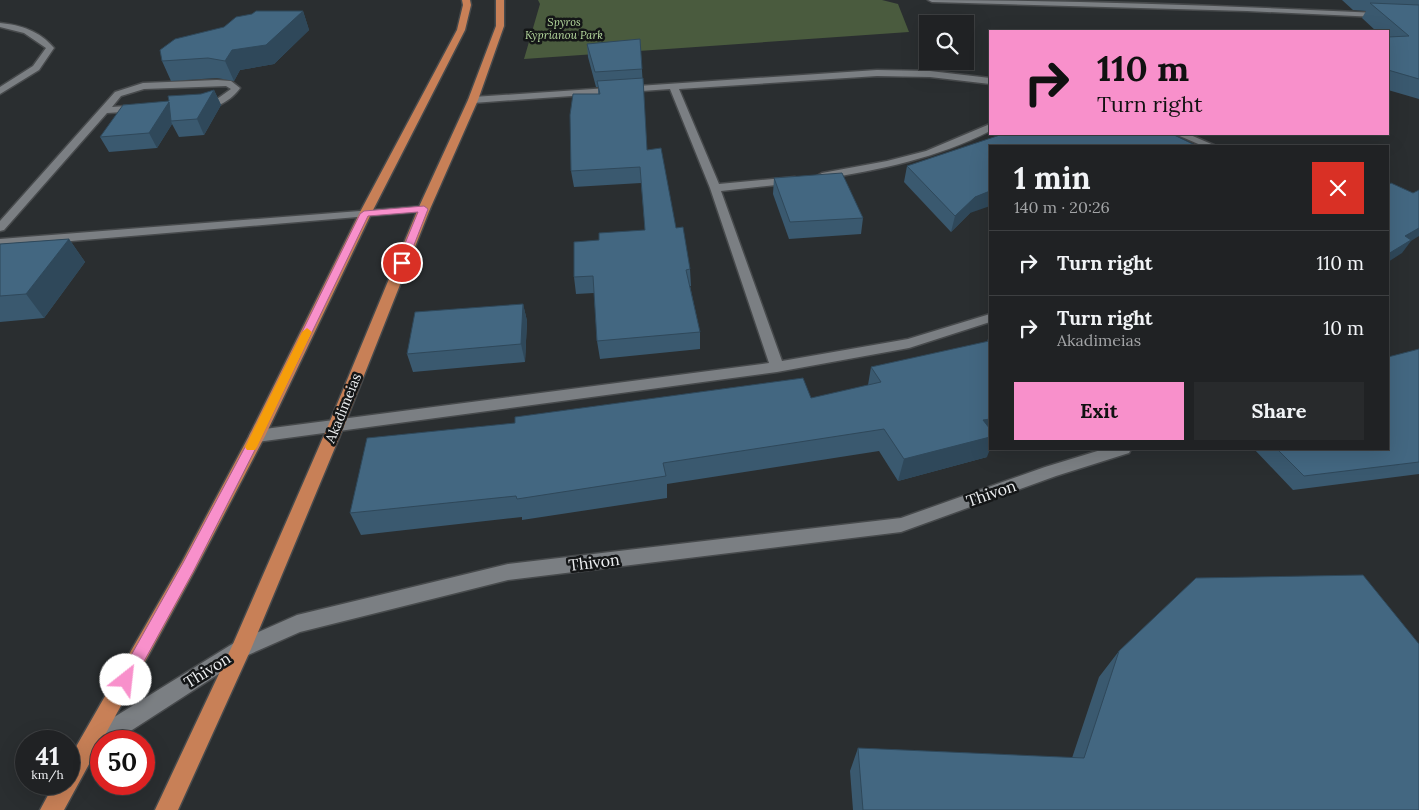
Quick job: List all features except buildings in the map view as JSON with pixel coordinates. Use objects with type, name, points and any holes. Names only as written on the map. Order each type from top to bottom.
[{"type":"main road","points":[[98,730],[188,567],[256,436],[364,214],[461,30],[467,5],[466,0]]},
{"type":"main road","name":"Akadimeias","points":[[166,810],[241,649],[336,426],[424,209],[473,100],[500,26],[500,0]]},
{"type":"main road","points":[[80,762],[90,745]]},
{"type":"main road","points":[[51,810],[60,795]]},
{"type":"street","points":[[932,0],[1247,9],[1419,17]]},
{"type":"street","points":[[1241,0],[1247,9]]},
{"type":"street","points":[[0,24],[18,27],[43,39],[50,48],[36,68],[0,91]]},
{"type":"street","points":[[473,100],[878,73],[930,74],[989,81]]},
{"type":"street","points":[[0,228],[118,94],[143,86],[217,82],[228,83],[236,88],[229,97],[223,100],[194,106]]},
{"type":"street","points":[[674,87],[715,188],[777,367]]},
{"type":"street","points":[[103,110],[148,108]]},
{"type":"street","points":[[715,188],[810,178],[865,169],[926,154],[956,144],[989,128]]},
{"type":"street","points":[[1183,135],[1208,145]]},
{"type":"street","points":[[0,243],[424,209]]},
{"type":"street","points":[[256,436],[777,367],[909,343],[989,318]]},
{"type":"street","name":"Thivon","points":[[114,730],[241,649],[297,624],[508,572],[901,524],[1120,450]]},
{"type":"green space","name":"Spyros Kyprianou Park","points":[[538,0],[882,0],[898,4],[909,32],[524,59],[540,4]]},
{"type":"slow traffic","points":[[251,447],[307,332]]},
{"type":"route","points":[[126,680],[188,567],[256,436],[364,214],[424,209],[402,263]]}]
